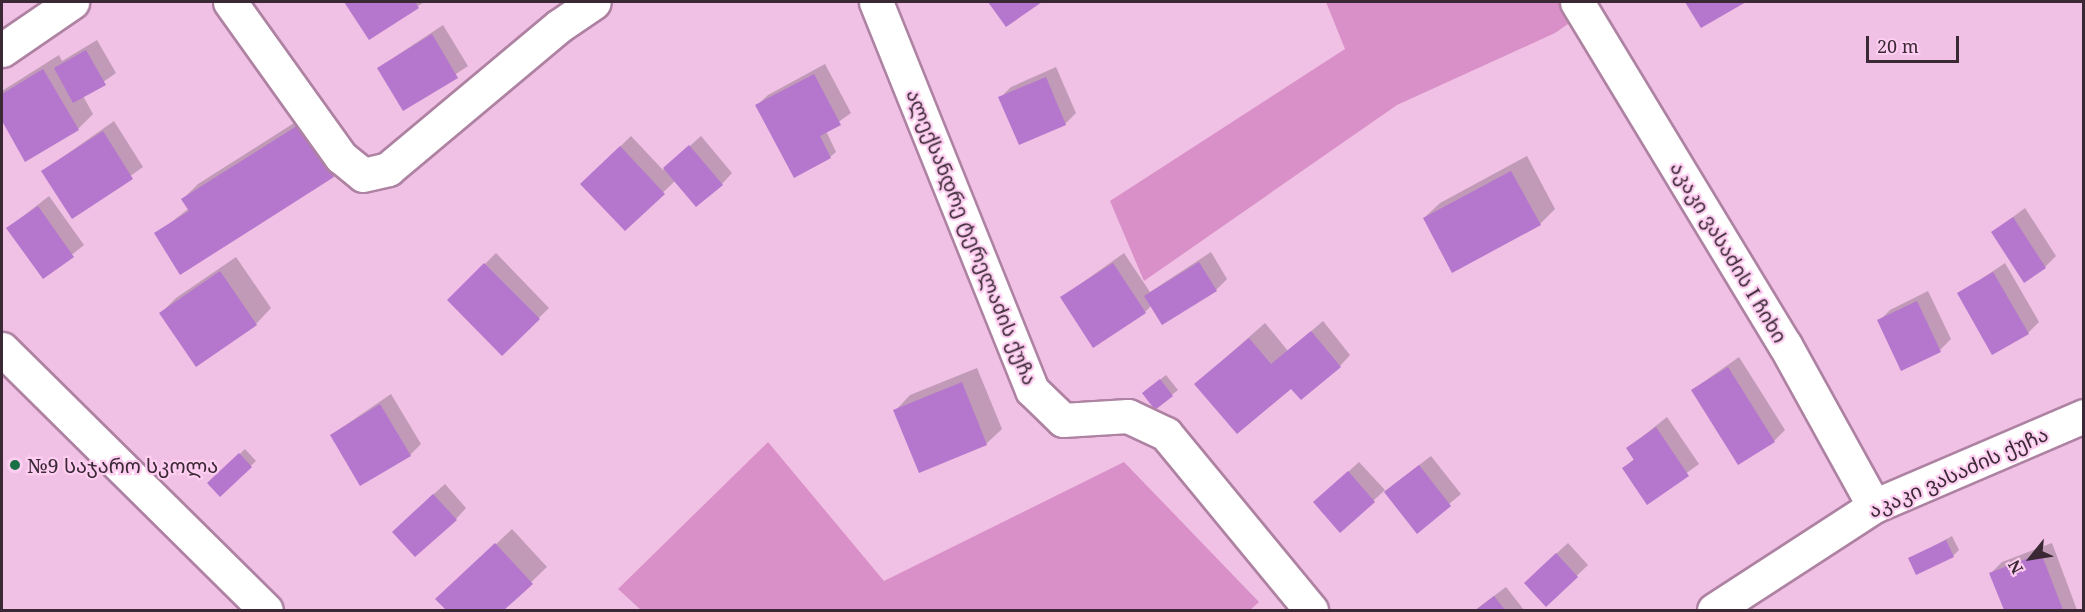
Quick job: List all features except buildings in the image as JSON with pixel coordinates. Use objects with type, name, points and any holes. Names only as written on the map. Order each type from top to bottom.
[{"type":"street","points":[[2,50],[72,2]]},
{"type":"street","points":[[230,2],[341,157],[363,175],[388,169],[559,26],[594,2]]},
{"type":"street","name":"ალექსანდრე ტერელაძის ქუჩა","points":[[876,2],[1032,390],[1063,420],[1128,416],[1166,434],[1311,610]]},
{"type":"street","name":"აკაკი ვასაძის I ჩიხი","points":[[1577,2],[1785,345],[1874,506]]},
{"type":"street","points":[[2,349],[266,610]]},
{"type":"street","name":"აკაკი ვასაძის ქუჩა","points":[[1714,610],[1874,506],[2084,416]]},
{"type":"shaded area","points":[[1326,2],[1600,2],[1555,33],[1397,105],[1144,281],[1110,201],[1345,49]]},
{"type":"shaded area","points":[[768,442],[884,581],[1124,462],[1259,602],[1250,610],[641,610],[618,589]]},
{"type":"place","name":"№9 საჯარო სკოლა","points":[[15,465]]}]
